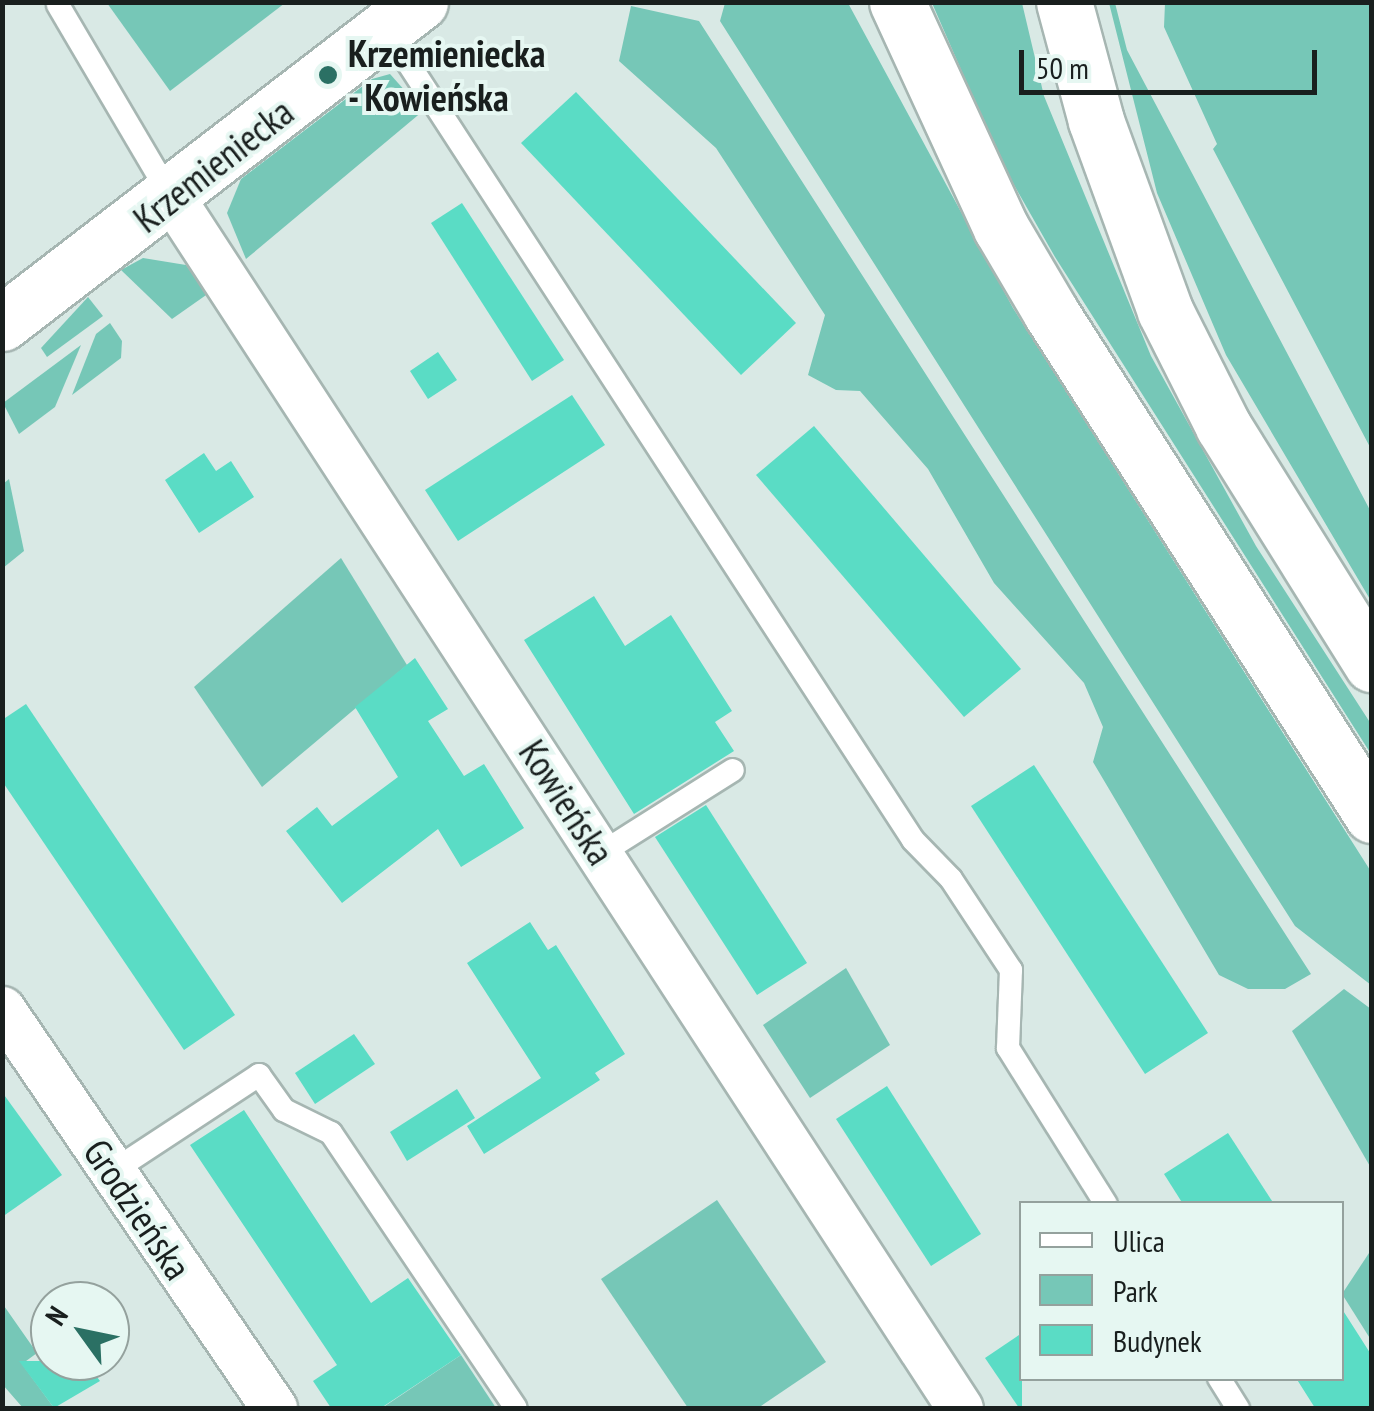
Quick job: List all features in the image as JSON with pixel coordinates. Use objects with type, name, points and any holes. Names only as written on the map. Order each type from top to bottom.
[{"type":"main road","points":[[872,2],[916,56]]},
{"type":"main road","points":[[897,2],[916,56],[1050,313],[1372,814]]},
{"type":"main road","points":[[1064,2],[1084,86],[1165,311],[1223,426],[1372,664]]},
{"type":"main road","name":"Krzemieniecka","points":[[2,324],[172,198],[403,16]]},
{"type":"street","name":"Kowieńska","points":[[172,198],[960,1408]]},
{"type":"street","name":"Grodzieńska","points":[[2,1009],[274,1408]]},
{"type":"lane","points":[[58,5],[172,198]]},
{"type":"lane","points":[[403,16],[914,840],[951,879],[1011,970],[1008,1048],[1104,1201]]},
{"type":"lane","points":[[600,854],[732,770]]},
{"type":"lane","points":[[112,1172],[259,1074],[284,1110],[330,1133],[516,1408]]},
{"type":"lane","points":[[1221,1381],[1238,1408]]},
{"type":"green space","points":[[107,3],[285,3],[170,91]]},
{"type":"green space","points":[[725,3],[848,3],[1013,308],[1370,870],[1371,985],[1295,926],[720,21]]},
{"type":"green space","points":[[932,3],[1022,3],[1044,96],[1151,356],[1256,546],[1371,724],[1371,754],[1055,257],[1002,164]]},
{"type":"green space","points":[[1109,3],[1115,3],[1127,50],[1371,512],[1371,601],[1226,355],[1157,193]]},
{"type":"green space","points":[[1165,3],[1371,3],[1371,449],[1213,149],[1217,144],[1164,27]]},
{"type":"green space","points":[[631,6],[699,21],[1311,974],[1285,989],[1248,989],[1219,975],[1093,762],[1103,727],[1084,683],[994,583],[928,469],[860,391],[836,390],[808,375],[825,315],[716,148],[619,61]]},
{"type":"green space","points":[[390,74],[423,111],[246,259],[227,213],[241,179],[372,79]]},
{"type":"green space","points":[[143,258],[186,265],[209,293],[172,319],[121,270]]},
{"type":"green space","points":[[88,297],[103,316],[47,357],[41,348]]},
{"type":"green space","points":[[110,323],[122,341],[121,358],[72,395],[96,334]]},
{"type":"green space","points":[[81,345],[55,407],[19,434],[3,403]]},
{"type":"green space","points":[[9,479],[24,551],[3,568],[3,484]]},
{"type":"green space","points":[[341,558],[407,665],[262,787],[194,687]]},
{"type":"green space","points":[[846,968],[890,1045],[810,1098],[763,1025]]},
{"type":"green space","points":[[1344,989],[1371,1009],[1371,1168],[1292,1031]]},
{"type":"green space","points":[[717,1200],[826,1362],[758,1408],[688,1408],[601,1279]]},
{"type":"green space","points":[[1371,1250],[1371,1340],[1344,1297],[1344,1291]]},
{"type":"green space","points":[[2,1303],[30,1343],[30,1358],[22,1364],[30,1381],[34,1381],[54,1408],[23,1408],[3,1385]]},
{"type":"green space","points":[[461,1355],[496,1408],[382,1408]]},
{"type":"building","points":[[576,92],[796,323],[741,375],[521,143]]},
{"type":"building","points":[[462,203],[564,360],[532,381],[431,223]]},
{"type":"building","points":[[438,352],[457,380],[428,399],[410,371]]},
{"type":"building","points":[[572,395],[605,445],[458,541],[425,490]]},
{"type":"building","points":[[814,426],[1021,669],[964,717],[756,475]]},
{"type":"building","points":[[204,453],[216,471],[231,461],[254,497],[199,533],[165,480]]},
{"type":"building","points":[[594,596],[625,646],[671,615],[732,711],[715,722],[734,751],[634,814],[524,640]]},
{"type":"building","points":[[415,658],[448,709],[428,721],[464,776],[484,764],[524,828],[461,867],[438,829],[342,903],[286,831],[317,807],[332,826],[398,777],[355,707]]},
{"type":"building","points":[[26,704],[235,1015],[184,1050],[2,781],[2,720]]},
{"type":"building","points":[[1034,765],[1208,1033],[1145,1074],[971,806]]},
{"type":"building","points":[[706,805],[807,963],[757,995],[655,837]]},
{"type":"building","points":[[530,922],[548,950],[556,945],[625,1054],[595,1073],[600,1080],[484,1154],[467,1126],[541,1078],[467,963]]},
{"type":"building","points":[[354,1034],[375,1064],[315,1104],[295,1073]]},
{"type":"building","points":[[887,1086],[981,1234],[931,1266],[836,1119]]},
{"type":"building","points":[[457,1089],[475,1118],[407,1161],[390,1132]]},
{"type":"building","points":[[2,1092],[62,1175],[2,1217]]},
{"type":"building","points":[[244,1110],[371,1303],[408,1278],[461,1355],[381,1408],[331,1408],[313,1381],[337,1365],[190,1145]]},
{"type":"building","points":[[1228,1133],[1272,1201],[1181,1201],[1164,1174]]},
{"type":"building","points":[[1344,1312],[1372,1356],[1372,1408],[1315,1408],[1298,1381],[1344,1381]]},
{"type":"building","points":[[1019,1335],[1022,1408],[1019,1408],[985,1358]]},
{"type":"building","points":[[19,1361],[30,1361],[30,1376]]},
{"type":"building","points":[[34,1381],[100,1381],[54,1408]]},
{"type":"place","name":"Krzemieniecka - Kowieńska","points":[[328,75]]}]
